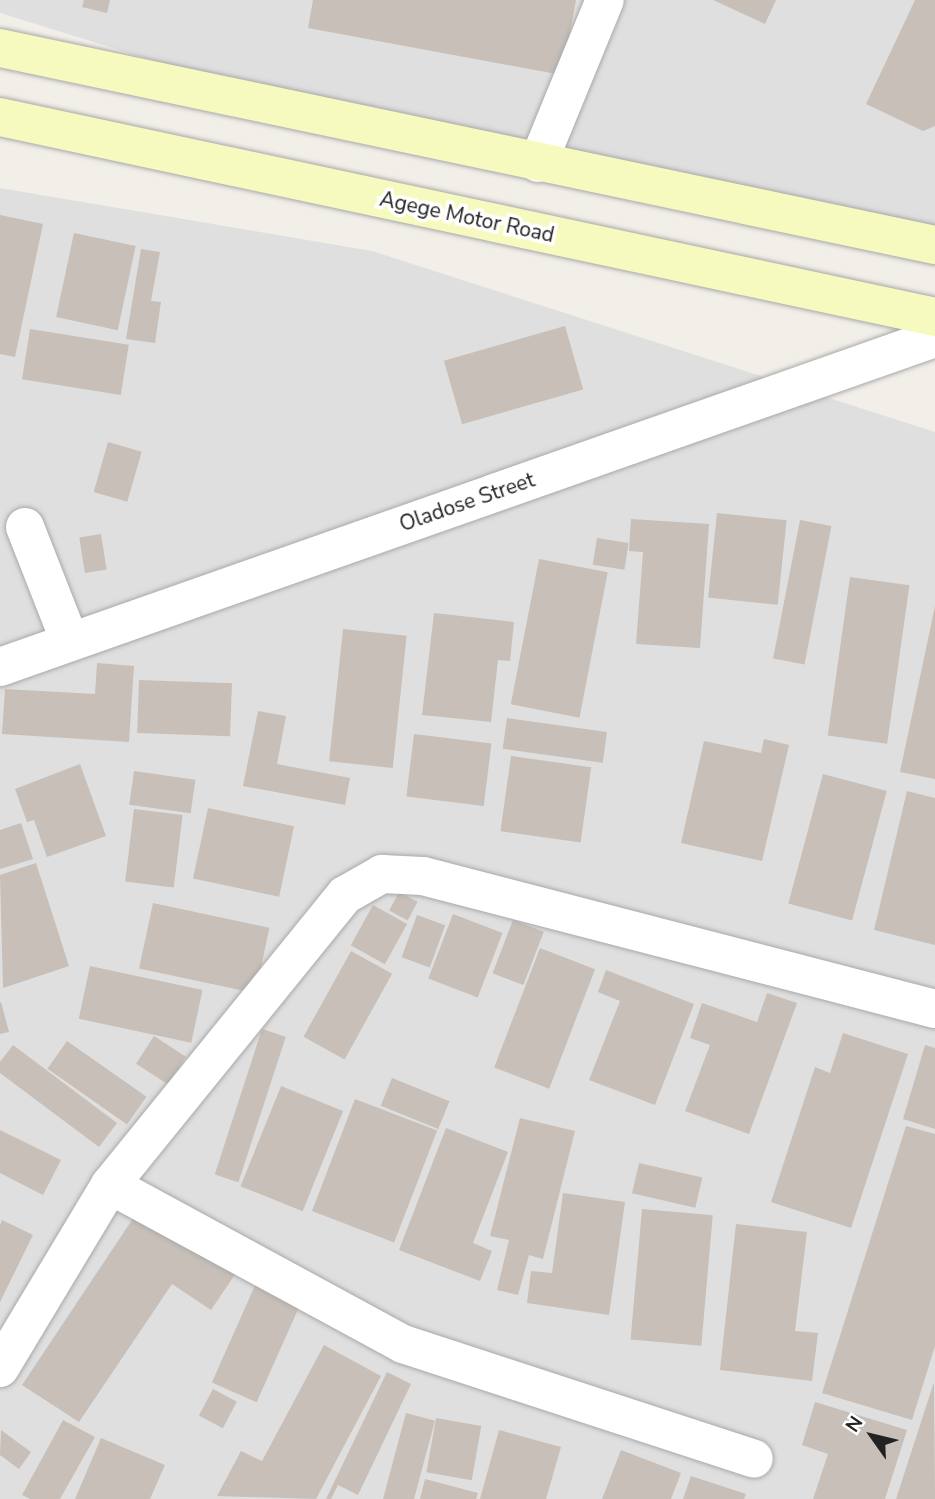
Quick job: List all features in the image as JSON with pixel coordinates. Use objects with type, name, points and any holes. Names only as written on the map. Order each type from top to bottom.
[{"type":"main road","points":[[0,48],[935,245]]},
{"type":"main road","name":"Agege Motor Road","points":[[0,117],[935,317]]},
{"type":"street","points":[[538,163],[605,0]]},
{"type":"street","name":"Oladose Street","points":[[0,667],[935,338]]},
{"type":"street","points":[[25,527],[70,642]]},
{"type":"street","points":[[0,1368],[110,1185],[345,895],[382,874],[423,876],[935,1009]]},
{"type":"street","points":[[110,1185],[402,1344],[754,1459]]},
{"type":"shaded area","points":[[0,0],[935,0],[935,230],[261,94],[0,13]]},
{"type":"shaded area","points":[[0,188],[372,251],[935,432],[935,1499],[0,1499]]},
{"type":"building","points":[[84,0],[110,0],[107,13],[82,7]]},
{"type":"building","points":[[313,0],[576,0],[562,75],[308,28]]},
{"type":"building","points":[[713,0],[776,0],[765,24]]},
{"type":"building","points":[[915,0],[935,0],[935,126],[923,131],[866,104]]},
{"type":"building","points":[[0,215],[43,224],[15,357],[0,354]]},
{"type":"building","points":[[74,233],[136,246],[118,330],[56,317]]},
{"type":"building","points":[[141,249],[160,252],[151,301],[161,302],[155,343],[126,339]]},
{"type":"building","points":[[565,326],[583,389],[462,424],[444,361]]},
{"type":"building","points":[[30,329],[129,345],[121,395],[22,379]]},
{"type":"building","points":[[108,442],[142,452],[127,502],[94,492]]},
{"type":"building","points":[[717,513],[787,520],[778,605],[708,598]]},
{"type":"building","points":[[631,519],[709,524],[700,648],[636,644],[643,552],[629,551]]},
{"type":"building","points":[[800,520],[831,526],[805,665],[773,658]]},
{"type":"building","points":[[101,534],[107,570],[85,573],[79,537]]},
{"type":"building","points":[[597,538],[629,543],[624,570],[593,565]]},
{"type":"building","points":[[539,559],[608,572],[579,718],[511,704]]},
{"type":"building","points":[[850,577],[909,585],[887,744],[828,735]]},
{"type":"building","points":[[935,606],[935,779],[900,772]]},
{"type":"building","points":[[434,613],[514,622],[510,661],[498,660],[491,722],[422,715]]},
{"type":"building","points":[[343,629],[407,636],[393,768],[329,761]]},
{"type":"building","points":[[97,663],[134,666],[129,742],[2,734],[5,689],[95,694]]},
{"type":"building","points":[[139,680],[232,683],[230,736],[137,733]]},
{"type":"building","points":[[258,711],[286,716],[277,764],[350,778],[345,805],[243,786]]},
{"type":"building","points":[[507,718],[607,732],[603,763],[503,749]]},
{"type":"building","points":[[414,734],[491,744],[484,806],[406,797]]},
{"type":"building","points":[[764,739],[789,745],[762,861],[681,843],[704,741],[761,753]]},
{"type":"building","points":[[511,756],[591,767],[581,843],[500,831]]},
{"type":"building","points":[[80,764],[106,836],[47,857],[34,820],[27,822],[15,789]]},
{"type":"building","points":[[134,771],[195,780],[191,813],[129,805]]},
{"type":"building","points":[[823,774],[887,791],[852,921],[788,903]]},
{"type":"building","points":[[907,791],[935,798],[935,945],[874,930]]},
{"type":"building","points":[[208,808],[294,826],[279,897],[193,878]]},
{"type":"building","points":[[134,809],[183,815],[174,887],[125,881]]},
{"type":"building","points":[[21,823],[33,859],[0,869],[0,830]]},
{"type":"building","points":[[36,863],[69,966],[3,988],[0,875]]},
{"type":"building","points":[[399,892],[418,902],[408,920],[389,911]]},
{"type":"building","points":[[153,903],[269,928],[255,993],[139,969]]},
{"type":"building","points":[[373,905],[407,924],[385,964],[351,945]]},
{"type":"building","points":[[453,914],[502,933],[478,997],[428,978]]},
{"type":"building","points":[[417,915],[445,925],[430,968],[402,957]]},
{"type":"building","points":[[513,920],[544,932],[523,985],[493,973]]},
{"type":"building","points":[[540,948],[595,969],[549,1089],[494,1067]]},
{"type":"building","points":[[351,951],[392,974],[345,1059],[303,1037]]},
{"type":"building","points":[[90,966],[202,990],[191,1043],[79,1019]]},
{"type":"building","points":[[606,970],[694,1004],[655,1105],[589,1080],[620,1001],[598,992]]},
{"type":"building","points":[[767,993],[797,1003],[749,1134],[685,1111],[710,1045],[690,1038],[702,1003],[757,1022]]},
{"type":"building","points":[[0,1003],[9,1032],[0,1034]]},
{"type":"building","points":[[262,1029],[286,1037],[238,1182],[215,1175]]},
{"type":"building","points":[[843,1033],[908,1054],[851,1228],[771,1202],[815,1067],[830,1073]]},
{"type":"building","points":[[154,1036],[186,1057],[168,1084],[136,1064]]},
{"type":"building","points":[[67,1041],[146,1097],[127,1124],[47,1069]]},
{"type":"building","points":[[13,1045],[117,1123],[99,1147],[0,1073],[0,1062]]},
{"type":"building","points":[[925,1045],[935,1048],[935,1129],[903,1119]]},
{"type":"building","points":[[392,1078],[449,1101],[438,1129],[381,1106]]},
{"type":"building","points":[[281,1086],[343,1111],[303,1211],[241,1186]]},
{"type":"building","points":[[355,1099],[437,1131],[394,1243],[312,1211]]},
{"type":"building","points":[[520,1118],[575,1131],[543,1259],[529,1255],[518,1295],[497,1290],[509,1240],[490,1236]]},
{"type":"building","points":[[906,1126],[935,1134],[935,1346],[912,1420],[822,1393]]},
{"type":"building","points":[[446,1128],[508,1152],[473,1243],[492,1251],[480,1281],[399,1250]]},
{"type":"building","points":[[0,1130],[61,1160],[43,1195],[0,1173]]},
{"type":"building","points":[[639,1163],[702,1178],[695,1208],[632,1193]]},
{"type":"building","points":[[563,1193],[625,1202],[609,1315],[527,1303],[531,1271],[552,1273]]},
{"type":"building","points":[[142,1205],[238,1270],[211,1310],[172,1284],[79,1422],[22,1385]]},
{"type":"building","points":[[642,1209],[713,1215],[701,1346],[631,1340]]},
{"type":"building","points":[[2,1220],[33,1235],[0,1302],[0,1225]]},
{"type":"building","points":[[736,1224],[807,1232],[795,1331],[818,1333],[812,1381],[720,1370]]},
{"type":"building","points":[[257,1281],[302,1301],[257,1402],[212,1382]]},
{"type":"building","points":[[324,1345],[381,1376],[316,1499],[217,1496],[241,1451],[262,1461]]},
{"type":"building","points":[[387,1372],[411,1384],[358,1495],[338,1485],[331,1499],[326,1499]]},
{"type":"building","points":[[934,1382],[935,1499],[896,1499]]},
{"type":"building","points":[[213,1389],[237,1402],[223,1428],[199,1415]]},
{"type":"building","points":[[815,1402],[907,1430],[885,1499],[813,1499],[828,1454],[802,1445]]},
{"type":"building","points":[[406,1413],[435,1421],[414,1499],[383,1499]]},
{"type":"building","points":[[436,1418],[481,1426],[472,1480],[426,1472]]},
{"type":"building","points":[[63,1420],[95,1437],[60,1499],[30,1499],[22,1495]]},
{"type":"building","points":[[1,1430],[31,1452],[19,1469],[0,1455]]},
{"type":"building","points":[[499,1430],[561,1447],[546,1499],[480,1499]]},
{"type":"building","points":[[101,1438],[165,1465],[150,1499],[75,1499]]},
{"type":"building","points":[[621,1450],[681,1473],[671,1499],[602,1499]]},
{"type":"building","points":[[691,1476],[746,1494],[744,1499],[683,1499]]},
{"type":"building","points":[[425,1479],[478,1493],[476,1499],[420,1499]]}]
